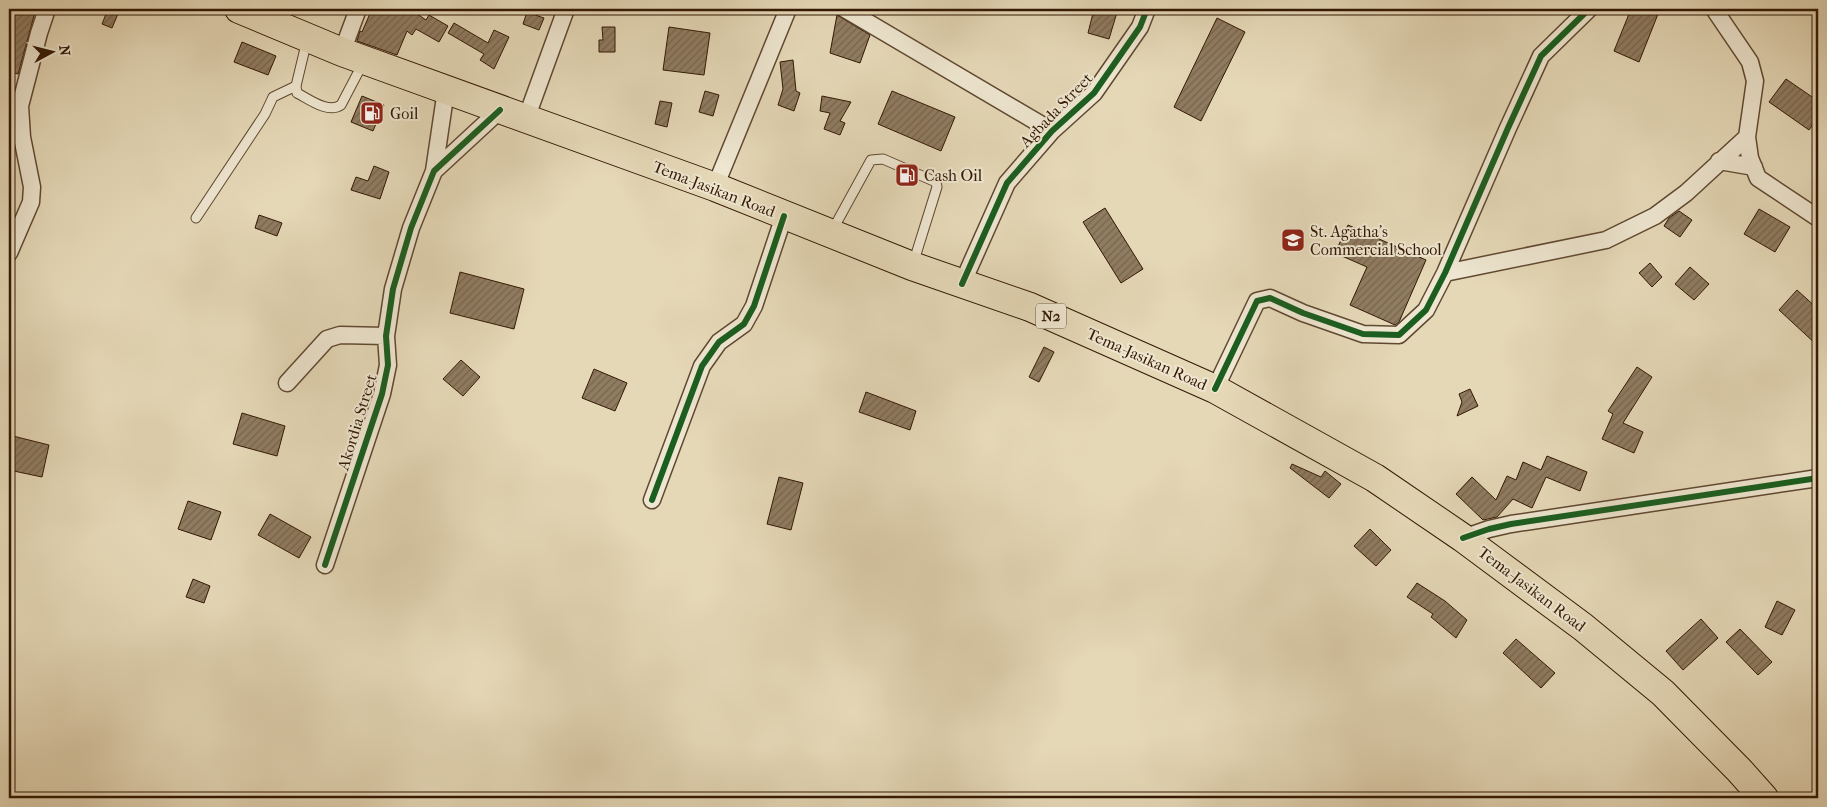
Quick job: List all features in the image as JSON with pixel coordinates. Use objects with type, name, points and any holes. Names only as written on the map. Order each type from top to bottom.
[{"type":"highway","name":"Tema-Jasikan Road","points":[[239,9],[353,56],[715,187],[912,266],[1030,307],[1215,389],[1375,478],[1463,538],[1583,627],[1662,693],[1740,770],[1764,798]]},
{"type":"street","points":[[9,252],[31,202],[32,187],[22,137],[20,106],[46,9]]},
{"type":"street","points":[[353,56],[358,9]]},
{"type":"street","points":[[526,119],[566,9]]},
{"type":"street","points":[[715,187],[788,9]]},
{"type":"street","points":[[845,9],[1052,131]]},
{"type":"street","name":"Agbada Street","points":[[962,284],[1007,183],[1052,131],[1094,93],[1140,27],[1147,9]]},
{"type":"street","points":[[1215,389],[1257,301],[1270,298],[1303,313],[1363,334],[1399,335],[1426,310],[1445,273],[1541,56],[1589,9]]},
{"type":"street","points":[[1714,9],[1750,62],[1756,81],[1747,137],[1750,158],[1758,178],[1818,218]]},
{"type":"street","points":[[434,171],[446,90]]},
{"type":"street","name":"Akordia Street","points":[[325,565],[382,394],[388,365],[386,336],[394,289],[411,228],[434,171],[500,110]]},
{"type":"street","points":[[1445,273],[1606,240],[1654,216],[1686,193],[1747,137]]},
{"type":"street","points":[[1719,162],[1754,167]]},
{"type":"street","points":[[652,500],[702,366],[719,342],[744,324],[754,306],[784,216]]},
{"type":"street","points":[[287,383],[327,339],[340,336],[386,336]]},
{"type":"street","points":[[1463,538],[1511,524],[1818,478]]},
{"type":"lane","points":[[308,38],[296,86],[297,93],[329,109],[340,105],[353,56]]},
{"type":"lane","points":[[196,218],[265,114],[274,97],[296,86]]},
{"type":"lane","points":[[831,234],[871,160],[883,159],[936,182],[937,188],[912,266]]},
{"type":"building","points":[[9,9],[35,12],[18,74],[9,72]]},
{"type":"building","points":[[108,9],[120,9],[112,28],[102,24]]},
{"type":"building","points":[[372,9],[410,9],[426,20],[429,15],[448,26],[439,42],[416,29],[412,35],[407,31],[397,55],[357,41],[360,31],[362,32]]},
{"type":"building","points":[[1094,9],[1118,9],[1109,39],[1088,33]]},
{"type":"building","points":[[1631,9],[1660,9],[1639,62],[1614,51]]},
{"type":"building","points":[[527,12],[544,18],[539,30],[523,24]]},
{"type":"building","points":[[837,15],[870,35],[860,63],[830,53]]},
{"type":"building","points":[[1217,18],[1245,32],[1201,121],[1174,107]]},
{"type":"building","points":[[454,23],[488,43],[494,30],[509,37],[494,69],[480,60],[484,54],[448,33]]},
{"type":"building","points":[[602,27],[615,27],[615,52],[599,52],[599,40],[603,40]]},
{"type":"building","points":[[669,27],[710,33],[704,75],[663,70]]},
{"type":"building","points":[[242,42],[276,56],[268,75],[234,62]]},
{"type":"building","points":[[793,60],[796,91],[800,93],[794,111],[778,105],[783,89],[780,62]]},
{"type":"building","points":[[1786,79],[1818,101],[1818,117],[1809,130],[1769,102]]},
{"type":"building","points":[[705,91],[719,95],[713,116],[699,112]]},
{"type":"building","points":[[892,91],[955,117],[941,151],[878,124]]},
{"type":"building","points":[[362,96],[384,105],[373,131],[351,122]]},
{"type":"building","points":[[822,96],[851,102],[840,121],[845,123],[840,135],[824,129],[830,113],[820,111]]},
{"type":"building","points":[[660,101],[672,103],[667,127],[655,124]]},
{"type":"building","points":[[374,166],[389,172],[380,199],[351,190],[356,177],[368,181]]},
{"type":"building","points":[[1105,208],[1143,269],[1121,283],[1083,222]]},
{"type":"building","points":[[1759,209],[1790,227],[1775,252],[1744,234]]},
{"type":"building","points":[[1679,211],[1692,220],[1680,237],[1664,226],[1669,218]]},
{"type":"building","points":[[259,215],[282,223],[277,236],[255,228]]},
{"type":"building","points":[[1348,225],[1426,260],[1399,322],[1395,325],[1350,305],[1367,267],[1335,253]]},
{"type":"building","points":[[1650,263],[1662,277],[1652,287],[1639,273]]},
{"type":"building","points":[[1690,267],[1709,284],[1694,300],[1675,284]]},
{"type":"building","points":[[460,272],[524,289],[514,329],[450,313]]},
{"type":"building","points":[[1797,290],[1818,309],[1818,346],[1779,310]]},
{"type":"building","points":[[1044,347],[1054,352],[1039,382],[1029,377]]},
{"type":"building","points":[[461,360],[480,377],[463,396],[443,379]]},
{"type":"building","points":[[1637,367],[1652,377],[1623,423],[1643,432],[1634,453],[1602,439],[1613,414],[1608,411]]},
{"type":"building","points":[[594,369],[627,383],[615,411],[582,398]]},
{"type":"building","points":[[1470,389],[1478,406],[1457,416],[1462,402],[1459,394]]},
{"type":"building","points":[[866,392],[916,411],[910,430],[859,412]]},
{"type":"building","points":[[242,413],[285,426],[277,456],[233,444]]},
{"type":"building","points":[[9,435],[49,445],[42,477],[9,470]]},
{"type":"building","points":[[1547,456],[1587,472],[1580,491],[1546,477],[1532,508],[1513,499],[1497,517],[1483,520],[1456,494],[1472,477],[1496,500],[1507,476],[1516,480],[1523,462],[1541,470]]},
{"type":"building","points":[[1292,464],[1321,477],[1325,471],[1341,484],[1329,498],[1290,468]]},
{"type":"building","points":[[779,477],[803,483],[791,530],[767,524]]},
{"type":"building","points":[[188,501],[221,512],[211,540],[178,529]]},
{"type":"building","points":[[270,514],[311,537],[299,558],[258,535]]},
{"type":"building","points":[[1370,529],[1391,550],[1376,566],[1354,546]]},
{"type":"building","points":[[193,579],[210,586],[204,603],[186,597]]},
{"type":"building","points":[[1417,583],[1445,601],[1467,620],[1456,638],[1431,617],[1433,614],[1407,597]]},
{"type":"building","points":[[1777,601],[1795,610],[1782,635],[1765,627]]},
{"type":"building","points":[[1701,619],[1718,638],[1683,670],[1666,651]]},
{"type":"building","points":[[1740,629],[1772,662],[1758,675],[1726,642]]},
{"type":"building","points":[[1516,639],[1555,673],[1541,688],[1503,653]]},
{"type":"cycle path","points":[[962,284],[1007,183],[1052,131],[1094,93],[1140,27],[1147,9]]},
{"type":"cycle path","points":[[1215,389],[1257,301],[1270,298],[1303,313],[1363,334],[1399,335],[1426,310],[1445,273],[1541,56],[1589,9]]},
{"type":"cycle path","points":[[325,565],[382,394],[388,365],[386,336],[393,289],[411,228],[434,171],[500,110]]},
{"type":"cycle path","points":[[652,500],[702,366],[719,342],[744,324],[754,306],[784,216]]},
{"type":"cycle path","points":[[1463,538],[1511,524],[1818,478]]},
{"type":"place","name":"Goil","points":[[372,113]]},
{"type":"place","name":"Cash Oil","points":[[907,175]]},
{"type":"place","name":"St. Agatha's Commercial School","points":[[1293,240]]}]
